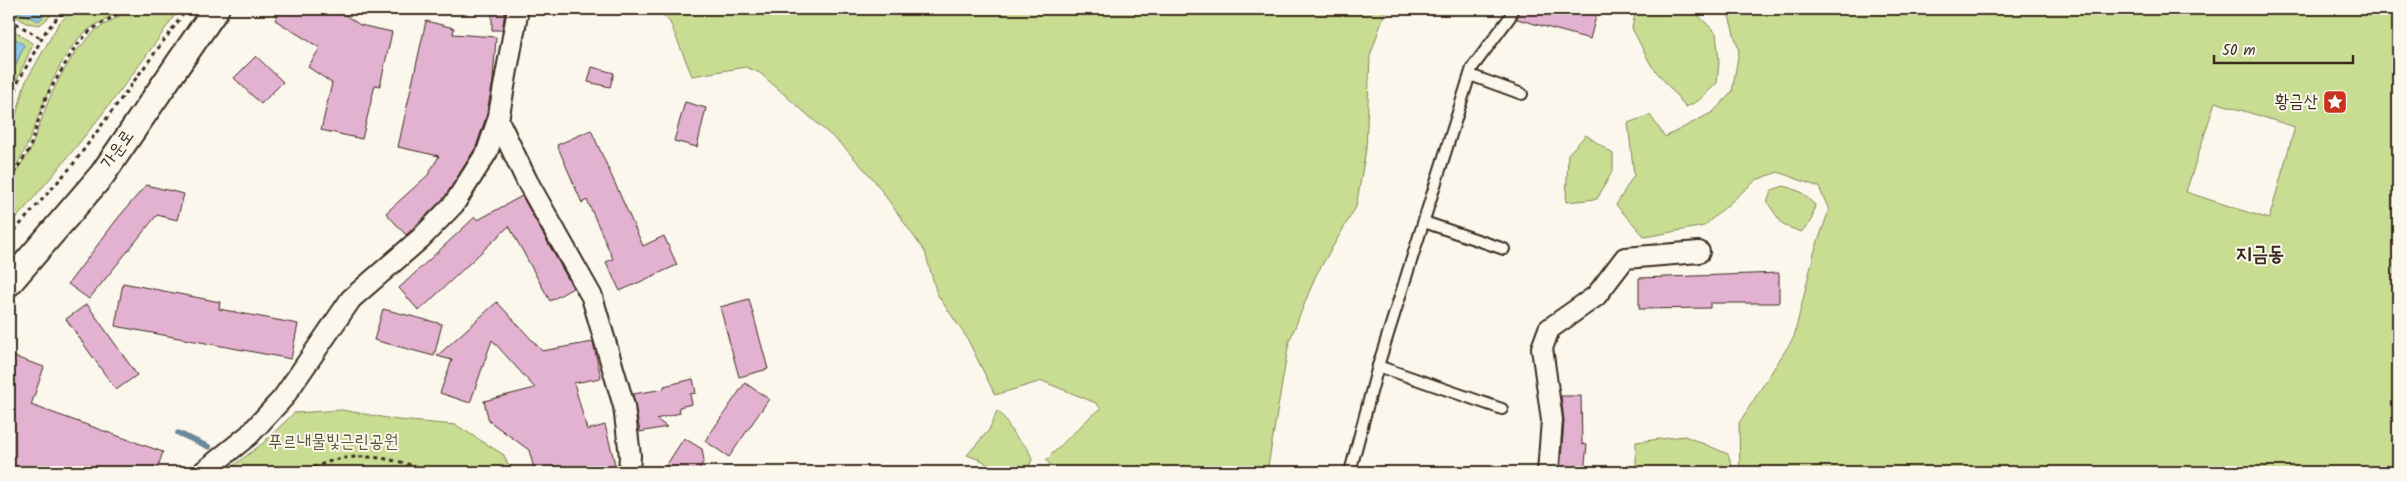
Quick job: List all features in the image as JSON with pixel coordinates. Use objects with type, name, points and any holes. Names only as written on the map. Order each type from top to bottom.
[{"type":"street","name":"가운로","points":[[9,283],[102,175],[216,9]]},
{"type":"street","points":[[203,472],[249,435],[283,398],[351,299],[421,238],[454,204],[487,152],[498,120],[518,9]]},
{"type":"street","points":[[498,120],[527,181],[592,296],[624,406],[630,456],[628,472]]},
{"type":"street","points":[[1548,472],[1552,420],[1542,348],[1549,329],[1596,296],[1625,258],[1699,252]]},
{"type":"lane","points":[[1350,472],[1378,366],[1472,68],[1510,17],[1512,9]]},
{"type":"lane","points":[[1470,76],[1522,94]]},
{"type":"lane","points":[[1424,222],[1504,249]]},
{"type":"lane","points":[[1378,366],[1502,409]]},
{"type":"path","points":[[9,122],[18,82],[42,39],[65,9]]},
{"type":"path","points":[[9,180],[29,150],[46,97],[70,54],[91,30],[126,9]]},
{"type":"path","points":[[9,237],[71,167],[187,9]]},
{"type":"path","points":[[9,19],[42,39]]},
{"type":"path","points":[[306,472],[333,459],[366,456],[407,463],[431,472]]},
{"type":"green space","points":[[9,9],[38,20],[51,9],[58,9],[40,25],[26,23],[9,12]]},
{"type":"green space","points":[[74,9],[124,9],[89,29],[79,38],[67,54],[49,89],[28,143],[9,177],[9,136],[25,83],[59,23]]},
{"type":"green space","points":[[131,9],[179,9],[97,121],[9,227],[9,182],[30,151],[49,99],[61,75],[76,51],[96,30]]},
{"type":"green space","points":[[656,9],[1386,9],[1370,56],[1366,149],[1356,207],[1316,275],[1289,342],[1267,472],[1056,472],[1046,460],[1093,414],[1101,409],[1096,403],[1042,381],[995,395],[967,338],[937,294],[925,252],[874,180],[844,147],[760,73],[746,67],[692,76],[670,22]]},
{"type":"green space","points":[[1636,9],[1692,9],[1716,33],[1719,61],[1717,83],[1698,101],[1686,107],[1651,65],[1632,28]]},
{"type":"green space","points":[[1727,9],[2398,9],[2398,472],[1740,472],[1739,423],[1794,337],[1814,253],[1829,210],[1819,187],[1778,172],[1756,180],[1704,226],[1645,237],[1616,205],[1634,175],[1628,123],[1650,115],[1665,137],[1713,112],[1732,92],[1739,51]],"holes":[[[2215,102],[2295,127],[2269,219],[2186,192]]]},
{"type":"green space","points":[[9,27],[33,44],[9,98],[9,81],[24,45],[9,34]]},
{"type":"green space","points":[[1586,135],[1613,154],[1613,170],[1597,199],[1566,202],[1568,154]]},
{"type":"green space","points":[[1784,186],[1801,192],[1815,205],[1811,222],[1801,232],[1783,225],[1767,202],[1772,190]]},
{"type":"green space","name":"푸르내물빛근린공원","points":[[342,410],[398,420],[456,425],[504,455],[511,472],[225,472],[262,444],[294,413]]},
{"type":"green space","points":[[997,411],[1004,417],[1016,437],[1028,450],[1032,459],[1027,472],[996,472],[983,461],[967,455],[989,430]]},
{"type":"green space","points":[[1685,436],[1728,454],[1734,472],[1636,472],[1636,442]]},
{"type":"water","points":[[11,9],[51,9],[39,21]]},
{"type":"water","points":[[9,34],[24,45],[9,81]]},
{"type":"building","points":[[281,9],[336,9],[360,25],[392,32],[380,86],[375,85],[362,139],[321,130],[332,83],[308,67],[320,48],[275,20]]},
{"type":"building","points":[[1519,9],[1598,9],[1590,39],[1517,19]]},
{"type":"building","points":[[492,12],[505,12],[502,30],[492,30]]},
{"type":"building","points":[[426,21],[454,28],[453,34],[496,37],[493,81],[486,117],[476,147],[445,197],[406,235],[386,213],[428,175],[439,156],[398,147]]},
{"type":"building","points":[[256,56],[283,82],[261,104],[234,78]]},
{"type":"building","points":[[592,67],[614,73],[610,87],[588,82]]},
{"type":"building","points":[[685,102],[706,108],[697,147],[674,141]]},
{"type":"building","points":[[591,130],[643,246],[664,236],[677,265],[620,291],[606,262],[613,259],[587,200],[582,203],[557,145]]},
{"type":"building","points":[[146,185],[184,194],[177,220],[157,215],[89,299],[68,284],[118,218]]},
{"type":"building","points":[[522,196],[573,288],[550,301],[509,226],[419,311],[399,288],[475,217],[478,220]]},
{"type":"building","points":[[1779,273],[1779,303],[1710,303],[1710,308],[1639,309],[1639,278]]},
{"type":"building","points":[[123,283],[220,302],[219,309],[298,324],[291,359],[115,326]]},
{"type":"building","points":[[749,299],[768,369],[739,377],[720,307]]},
{"type":"building","points":[[497,302],[542,351],[593,342],[601,378],[574,383],[587,430],[605,425],[617,472],[535,472],[529,450],[489,421],[484,401],[535,388],[492,340],[470,403],[440,393],[452,360],[437,356]]},
{"type":"building","points":[[87,304],[137,375],[116,390],[66,319]]},
{"type":"building","points":[[383,309],[442,324],[434,356],[374,340]]},
{"type":"building","points":[[9,355],[44,367],[31,405],[163,452],[156,472],[9,472]]},
{"type":"building","points":[[693,379],[696,393],[690,394],[692,404],[679,407],[680,413],[656,419],[667,427],[640,432],[633,394],[664,389],[664,386]]},
{"type":"building","points":[[745,383],[769,399],[729,457],[705,441]]},
{"type":"building","points":[[1561,396],[1581,396],[1582,444],[1587,445],[1584,472],[1560,472],[1564,421]]},
{"type":"building","points":[[684,438],[702,449],[704,461],[697,472],[662,472]]},
{"type":"waterway","points":[[178,433],[209,447]]},
{"type":"place","name":"황금산","points":[[2335,102]]},
{"type":"district","name":"지금동","points":[[2260,255]]}]
